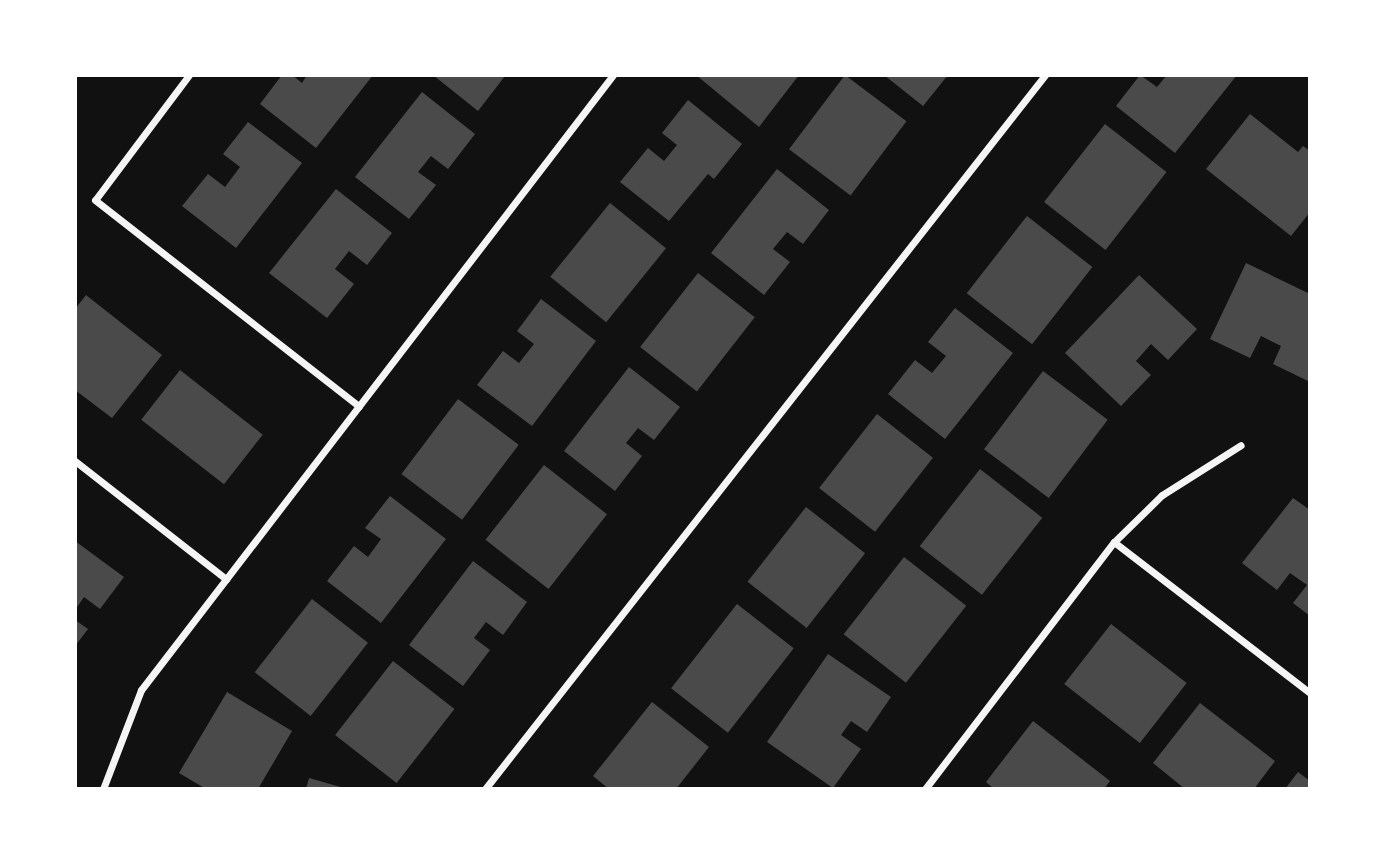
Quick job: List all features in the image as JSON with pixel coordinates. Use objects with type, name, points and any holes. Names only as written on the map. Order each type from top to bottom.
[{"type":"street","points":[[189,75],[95,200],[359,407]]},
{"type":"street","points":[[103,789],[141,690],[613,75]]},
{"type":"street","points":[[485,789],[1045,75]]},
{"type":"street","points":[[925,789],[1114,542],[1162,495],[1241,444]]},
{"type":"street","points":[[75,461],[226,579]]},
{"type":"street","points":[[1114,542],[1310,693]]},
{"type":"building","points":[[282,75],[292,75],[302,83],[307,75],[373,75],[316,148],[260,104]]},
{"type":"building","points":[[433,75],[504,75],[505,76],[478,111]]},
{"type":"building","points":[[696,75],[799,75],[759,127]]},
{"type":"building","points":[[845,75],[906,121],[851,196],[789,149]]},
{"type":"building","points":[[884,75],[948,75],[923,106]]},
{"type":"building","points":[[1140,75],[1157,87],[1167,75],[1237,75],[1175,153],[1116,106]]},
{"type":"building","points":[[422,92],[475,134],[448,169],[431,156],[418,172],[436,185],[409,219],[355,177]]},
{"type":"building","points":[[688,100],[742,144],[714,179],[708,174],[669,221],[620,182],[648,148],[664,161],[677,145],[662,133]]},
{"type":"building","points":[[1250,114],[1298,152],[1303,146],[1310,151],[1310,212],[1291,236],[1206,169]]},
{"type":"building","points":[[248,122],[302,163],[236,248],[182,206],[208,174],[225,187],[240,167],[223,154]]},
{"type":"building","points":[[1105,124],[1166,172],[1106,250],[1044,202]]},
{"type":"building","points":[[777,169],[829,210],[803,244],[787,232],[773,249],[790,262],[764,295],[711,253]]},
{"type":"building","points":[[336,189],[392,233],[367,265],[349,251],[335,269],[354,284],[327,318],[269,273]]},
{"type":"building","points":[[610,203],[666,248],[606,322],[550,277]]},
{"type":"building","points":[[1027,216],[1092,267],[1032,344],[967,293]]},
{"type":"building","points":[[1246,263],[1310,294],[1310,382],[1273,364],[1281,346],[1261,336],[1250,358],[1210,339]]},
{"type":"building","points":[[698,273],[755,317],[697,391],[640,347]]},
{"type":"building","points":[[1139,275],[1197,329],[1168,360],[1151,344],[1136,361],[1151,375],[1121,406],[1065,353]]},
{"type":"building","points":[[86,295],[162,355],[112,418],[75,390],[75,309]]},
{"type":"building","points":[[541,299],[596,341],[532,426],[477,385],[503,351],[519,363],[534,344],[517,331]]},
{"type":"building","points":[[955,308],[1013,353],[945,439],[888,394],[915,360],[932,373],[946,356],[928,342]]},
{"type":"building","points":[[629,367],[680,407],[654,440],[638,428],[626,443],[642,456],[615,491],[564,451]]},
{"type":"building","points":[[180,370],[263,435],[224,484],[141,420]]},
{"type":"building","points":[[1043,371],[1108,420],[1049,498],[984,449]]},
{"type":"building","points":[[458,399],[519,445],[462,520],[401,474]]},
{"type":"building","points":[[877,414],[933,458],[875,532],[819,488]]},
{"type":"building","points":[[544,465],[607,514],[549,589],[486,540]]},
{"type":"building","points":[[980,469],[1042,518],[982,595],[920,546]]},
{"type":"building","points":[[390,496],[446,539],[381,623],[327,581],[354,546],[368,557],[381,539],[365,528]]},
{"type":"building","points":[[1293,498],[1310,510],[1310,616],[1293,603],[1307,585],[1290,573],[1277,590],[1242,563]]},
{"type":"building","points":[[806,507],[865,553],[807,628],[748,582]]},
{"type":"building","points":[[75,541],[124,577],[100,609],[84,597],[75,610]]},
{"type":"building","points":[[904,557],[966,606],[906,683],[844,634]]},
{"type":"building","points":[[473,561],[527,602],[503,635],[486,622],[474,638],[490,650],[463,686],[409,645]]},
{"type":"building","points":[[312,599],[368,643],[311,716],[255,672]]},
{"type":"building","points":[[737,604],[794,648],[728,733],[671,688]]},
{"type":"building","points":[[75,620],[88,629],[75,646]]},
{"type":"building","points":[[1111,624],[1187,683],[1140,743],[1064,684]]},
{"type":"building","points":[[828,654],[891,697],[867,732],[851,721],[841,735],[861,749],[833,788],[767,742]]},
{"type":"building","points":[[393,661],[454,709],[397,783],[335,735]]},
{"type":"building","points":[[227,692],[292,731],[258,789],[206,789],[179,773]]},
{"type":"building","points":[[652,702],[709,747],[676,789],[609,789],[593,776]]},
{"type":"building","points":[[1200,703],[1275,761],[1254,789],[1185,789],[1153,763]]},
{"type":"building","points":[[1033,721],[1110,781],[1104,789],[994,789],[986,782]]},
{"type":"building","points":[[1298,772],[1310,781],[1310,789],[1285,789]]},
{"type":"building","points":[[309,778],[344,788],[344,789],[306,789]]}]
